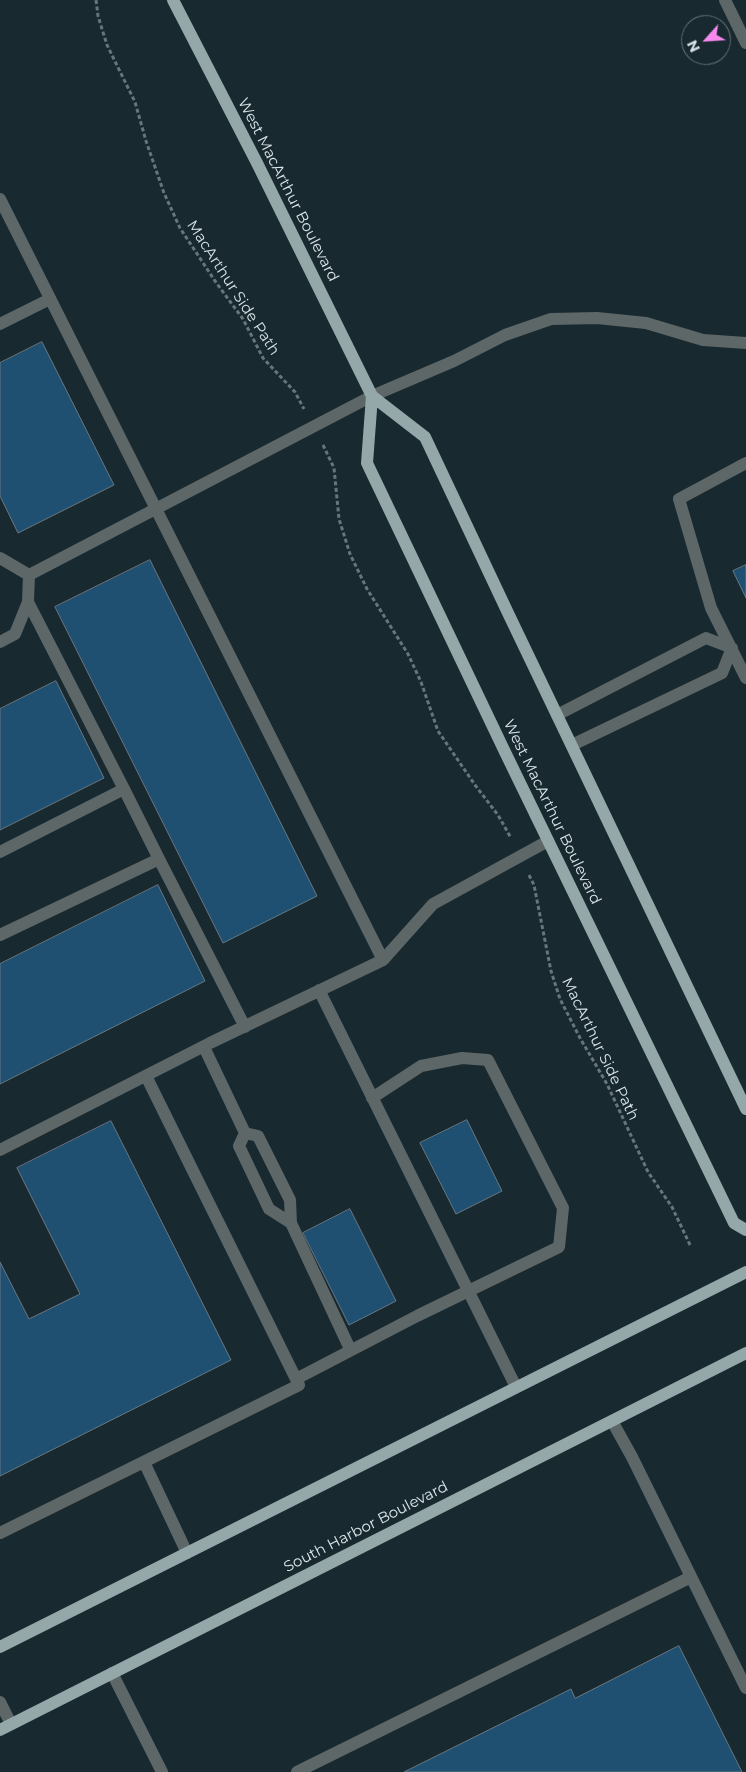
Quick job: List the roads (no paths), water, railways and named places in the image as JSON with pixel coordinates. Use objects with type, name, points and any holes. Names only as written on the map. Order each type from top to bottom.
[{"type":"main road","name":"West MacArthur Boulevard","points":[[174,0],[372,396],[425,437],[746,1109]]},
{"type":"main road","name":"West MacArthur Boulevard","points":[[372,396],[368,463],[548,841],[734,1223],[746,1230]]},
{"type":"main road","points":[[0,1647],[746,1272]]},
{"type":"main road","name":"South Harbor Boulevard","points":[[6,1727],[746,1353]]},
{"type":"street","points":[[725,0],[746,43]]},
{"type":"street","points":[[0,199],[382,960]]},
{"type":"street","points":[[0,324],[50,300]]},
{"type":"street","points":[[29,576],[372,396],[454,361],[505,334],[551,320],[597,318],[646,323],[703,340],[746,343]]},
{"type":"street","points":[[746,463],[679,499],[712,608],[746,678]]},
{"type":"street","points":[[0,558],[29,576]]},
{"type":"street","points":[[0,642],[15,634],[28,602],[29,576]]},
{"type":"street","points":[[28,602],[245,1027]]},
{"type":"street","points":[[557,715],[706,638],[732,648]]},
{"type":"street","points":[[572,745],[722,673],[732,648]]},
{"type":"street","points":[[0,852],[124,788]]},
{"type":"street","points":[[0,1150],[382,960],[433,904],[548,841]]},
{"type":"street","points":[[0,935],[159,859]]},
{"type":"street","points":[[319,990],[516,1387]]},
{"type":"street","points":[[204,1047],[245,1133]]},
{"type":"street","points":[[296,1379],[350,1349],[559,1247],[563,1208],[488,1060],[462,1058],[421,1066],[372,1098]]},
{"type":"street","points":[[0,1533],[299,1385],[146,1076]]},
{"type":"street","points":[[245,1133],[239,1146],[270,1209],[291,1224]]},
{"type":"street","points":[[245,1133],[258,1136],[276,1171],[290,1200],[291,1224],[350,1349]]},
{"type":"street","points":[[612,1421],[632,1456],[746,1688]]},
{"type":"street","points":[[144,1462],[187,1553]]},
{"type":"street","points":[[298,1772],[691,1577]]},
{"type":"street","points":[[112,1673],[162,1772]]},
{"type":"street","points":[[0,1702],[6,1727]]}]
